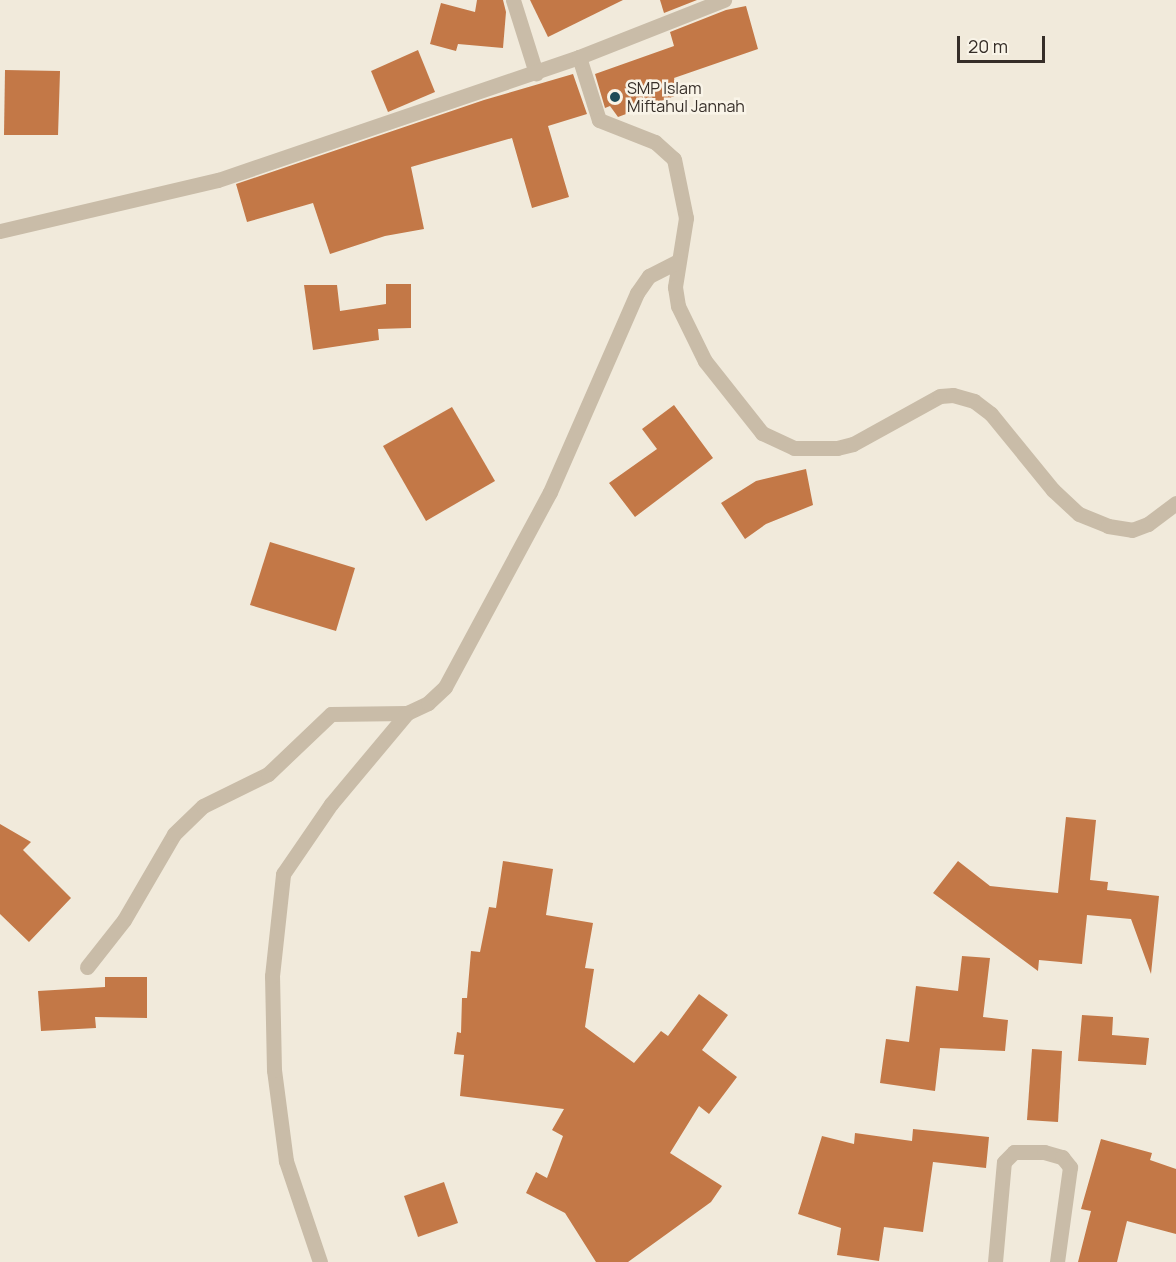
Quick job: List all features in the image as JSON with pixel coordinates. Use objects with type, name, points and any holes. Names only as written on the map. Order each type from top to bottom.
[{"type":"street","points":[[513,0],[536,73]]},
{"type":"street","points":[[0,231],[218,180],[536,73],[724,0]]},
{"type":"street","points":[[579,57],[599,120],[655,142],[674,159],[686,218],[678,261],[676,297],[687,330],[741,411],[775,440],[794,448],[853,444],[940,396],[953,395],[974,401],[991,414],[1053,490],[1079,514],[1108,526],[1132,530],[1148,524],[1176,502]]},
{"type":"street","points":[[320,1262],[286,1161],[274,1070],[272,976],[283,874],[331,804],[407,713],[438,695],[453,675],[550,492],[632,303],[649,276],[678,261]]},
{"type":"street","points":[[87,968],[124,920],[183,822],[203,807],[268,774],[331,714],[407,713]]},
{"type":"street","points":[[995,1262],[1004,1162],[1014,1152],[1044,1152],[1062,1156],[1071,1175],[1057,1262]]},
{"type":"building","points":[[477,0],[503,0],[506,12],[503,48],[458,44],[456,51],[430,44],[441,3],[475,12]]},
{"type":"building","points":[[530,0],[623,0],[548,37]]},
{"type":"building","points":[[660,0],[697,0],[664,13]]},
{"type":"building","points":[[746,6],[758,49],[674,78],[680,94],[618,117],[610,106],[605,108],[595,74],[674,46],[670,32],[726,10]]},
{"type":"building","points":[[418,50],[435,92],[388,112],[371,71]]},
{"type":"building","points":[[5,70],[60,71],[58,135],[4,135]]},
{"type":"building","points":[[573,74],[587,114],[548,126],[569,197],[532,208],[512,138],[411,167],[424,229],[385,236],[330,254],[313,203],[247,222],[236,184],[484,100]]},
{"type":"building","points":[[386,284],[411,284],[411,328],[378,329],[379,340],[313,350],[304,285],[337,285],[340,311],[386,304]]},
{"type":"building","points":[[674,405],[713,458],[635,517],[609,483],[657,449],[642,429]]},
{"type":"building","points":[[452,407],[495,481],[426,521],[383,446]]},
{"type":"building","points":[[806,469],[813,505],[766,524],[745,539],[721,503],[756,481]]},
{"type":"building","points":[[270,542],[355,568],[336,631],[250,605]]},
{"type":"building","points":[[1066,817],[1096,820],[1090,880],[1108,882],[1107,890],[1159,896],[1151,974],[1131,919],[1087,915],[1082,964],[1039,960],[1038,971],[933,893],[958,861],[990,886],[1058,893]]},
{"type":"building","points":[[0,824],[31,842],[23,850],[71,898],[29,942],[0,914]]},
{"type":"building","points":[[503,861],[553,869],[546,915],[593,923],[585,968],[594,969],[585,1027],[634,1063],[661,1031],[668,1036],[699,994],[728,1015],[702,1050],[737,1077],[709,1114],[699,1106],[670,1153],[722,1186],[711,1202],[628,1262],[596,1262],[565,1213],[526,1193],[536,1172],[547,1178],[563,1136],[552,1130],[564,1109],[460,1096],[464,1055],[454,1054],[457,1032],[461,1033],[462,998],[467,998],[471,951],[480,952],[489,907],[496,908]]},
{"type":"building","points":[[962,956],[990,958],[983,1017],[1008,1020],[1005,1051],[940,1048],[935,1091],[880,1083],[886,1039],[909,1042],[916,986],[958,991]]},
{"type":"building","points":[[105,977],[147,977],[147,1018],[95,1017],[96,1028],[41,1031],[38,991],[105,987]]},
{"type":"building","points":[[1082,1015],[1113,1017],[1112,1035],[1149,1038],[1146,1065],[1078,1061]]},
{"type":"building","points":[[1032,1049],[1062,1051],[1058,1122],[1027,1120]]},
{"type":"building","points":[[913,1129],[989,1137],[986,1168],[933,1162],[923,1232],[884,1227],[879,1261],[837,1255],[841,1228],[798,1214],[822,1136],[854,1144],[855,1133],[912,1141]]},
{"type":"building","points":[[1101,1139],[1152,1153],[1150,1160],[1176,1169],[1176,1234],[1127,1221],[1117,1262],[1078,1262],[1091,1211],[1081,1209]]},
{"type":"building","points":[[444,1182],[458,1223],[418,1237],[404,1196]]},
{"type":"place","name":"SMP Islam Miftahul Jannah","points":[[615,97]]}]
